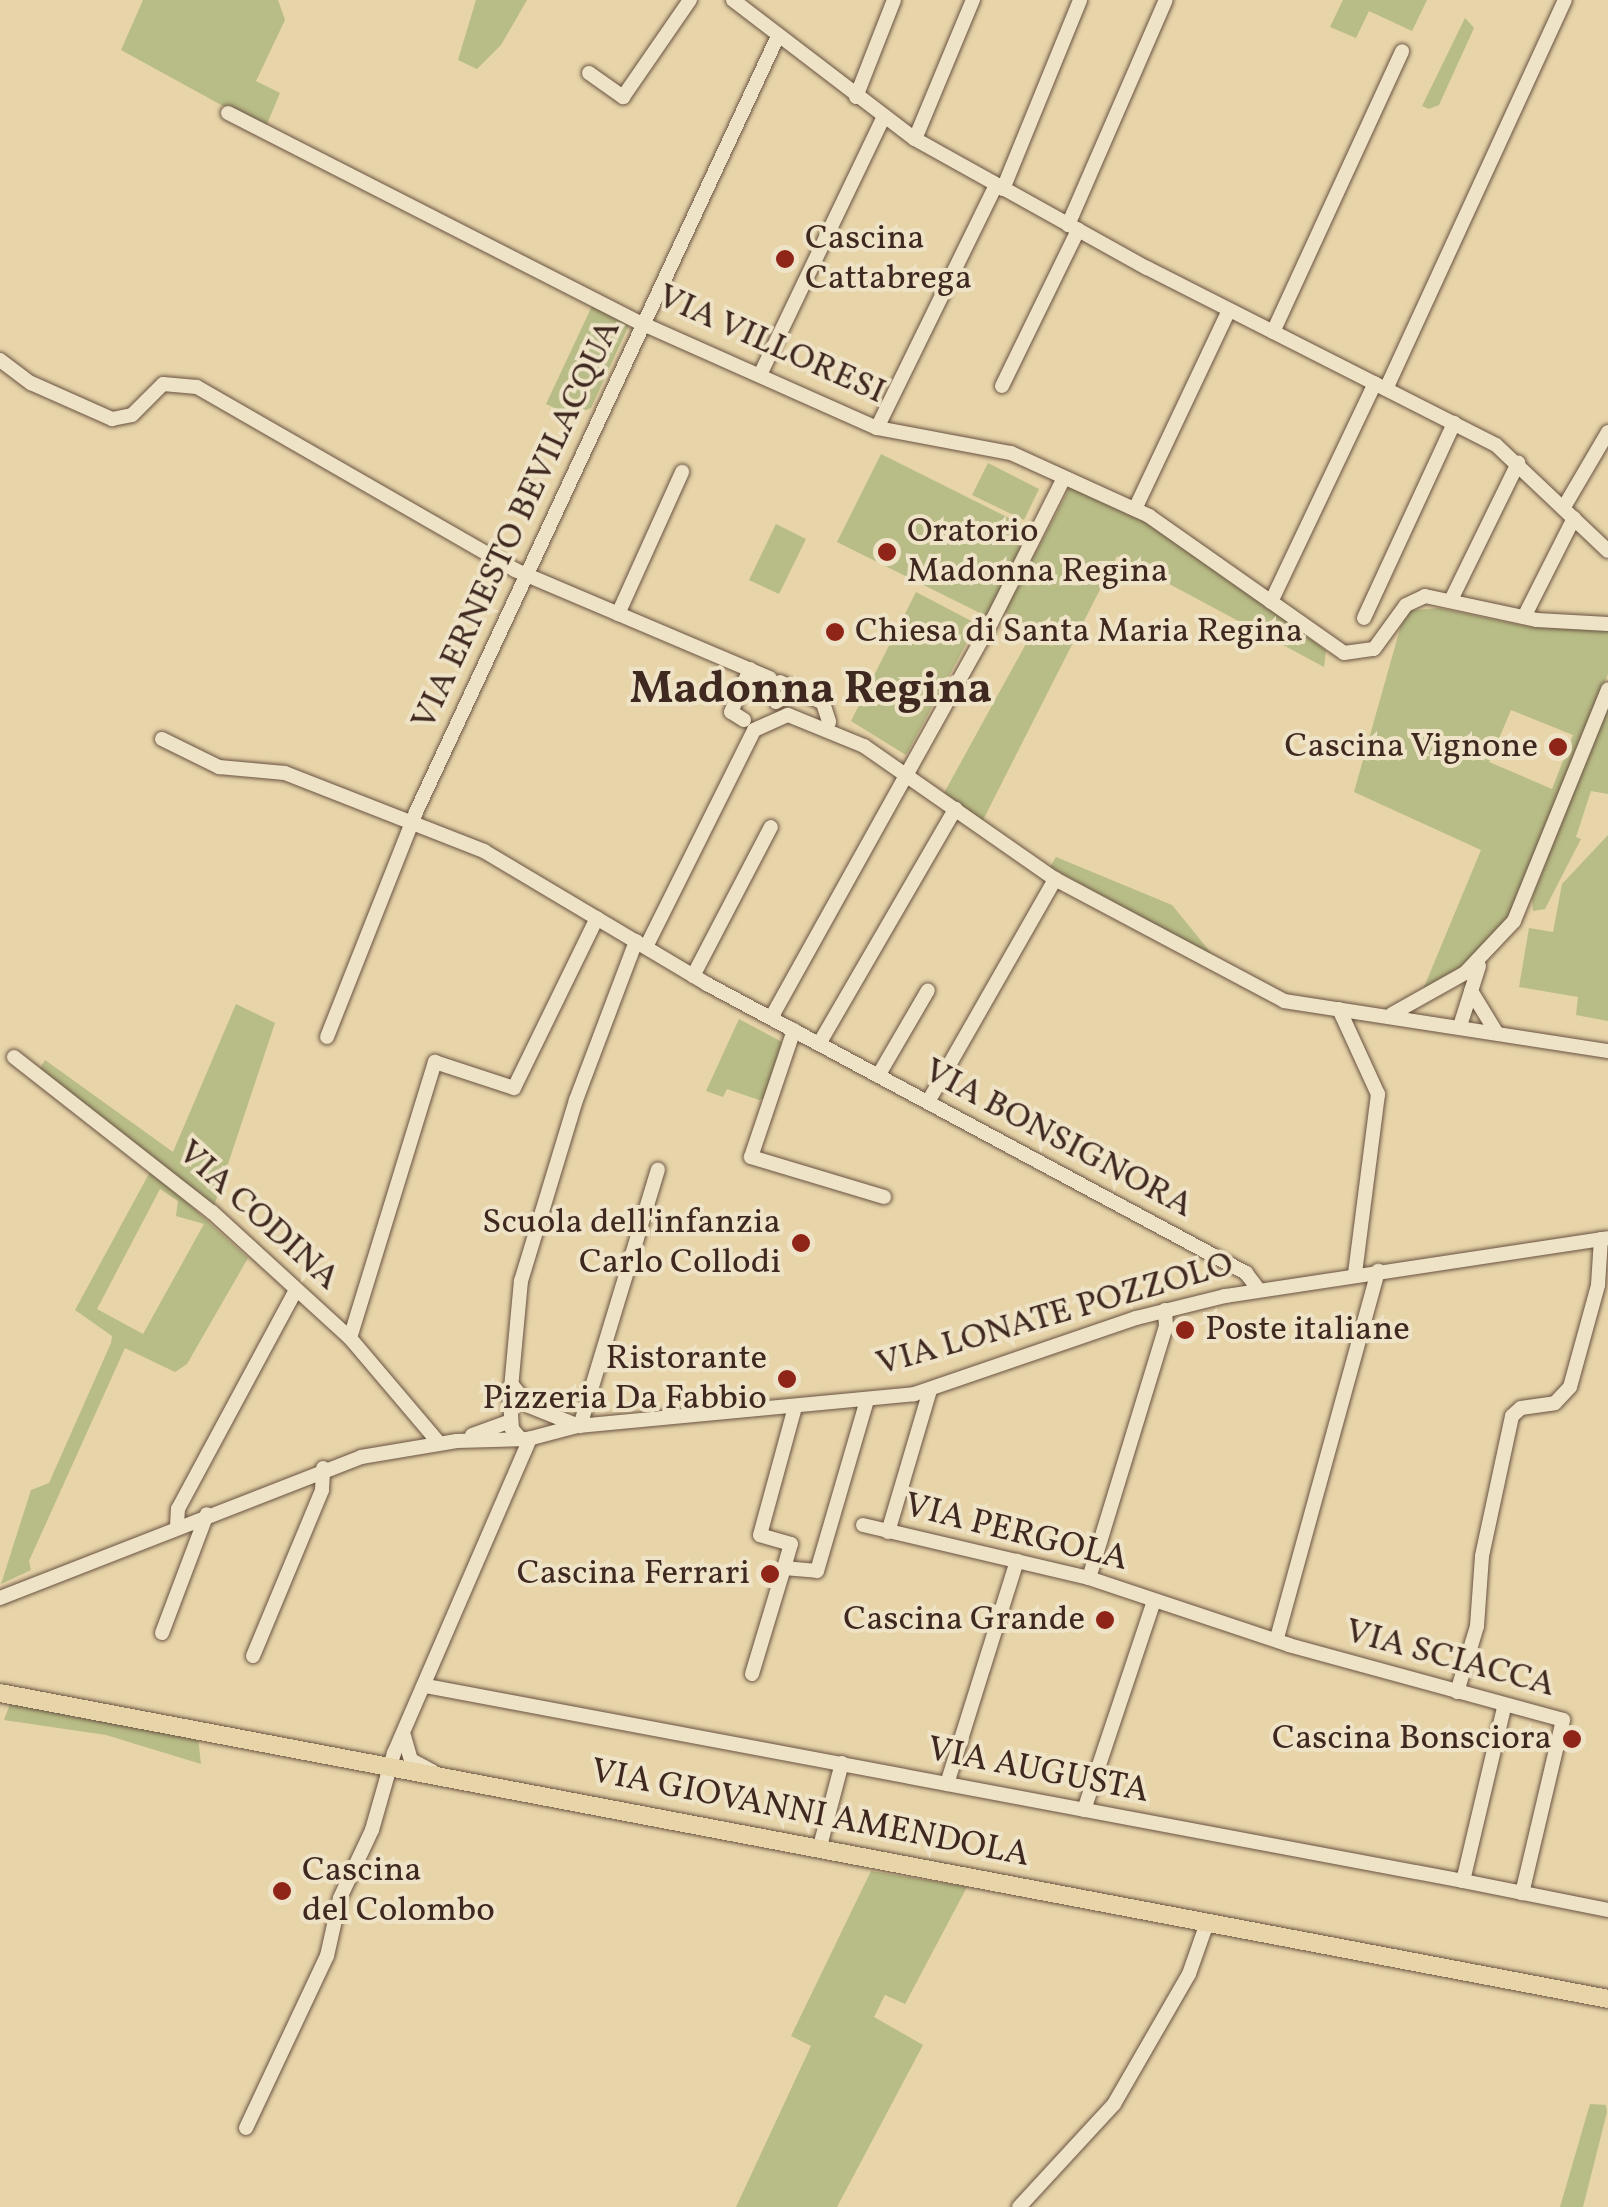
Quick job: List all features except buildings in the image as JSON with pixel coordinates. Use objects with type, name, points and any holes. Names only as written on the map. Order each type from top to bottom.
[{"type":"main road","name":"VIA GIOVANNI AMENDOLA","points":[[0,1693],[1608,1999]]},
{"type":"street","points":[[588,73],[623,97],[690,0]]},
{"type":"street","points":[[856,96],[894,0]]},
{"type":"street","points":[[915,140],[973,0]]},
{"type":"street","points":[[877,428],[1000,187],[1080,0]]},
{"type":"street","points":[[1002,386],[1073,228],[1166,0]]},
{"type":"street","points":[[1271,602],[1381,386],[1566,0]]},
{"type":"street","points":[[737,2],[915,140],[1229,310],[1454,423],[1518,463],[1608,551]]},
{"type":"street","name":"VIA ERNESTO BEVILACQUA","points":[[412,822],[778,36]]},
{"type":"street","points":[[1274,332],[1402,52]]},
{"type":"street","name":"VIA VILLORESI","points":[[228,113],[643,324],[877,428],[1000,450],[1135,510],[1188,539],[1319,640],[1356,656],[1374,649],[1410,602],[1451,600],[1524,617],[1608,624]]},
{"type":"street","points":[[760,375],[883,118]]},
{"type":"street","points":[[1135,510],[1229,310]]},
{"type":"street","points":[[0,360],[31,383],[112,419],[132,416],[163,384],[198,388],[528,575],[798,690],[823,704],[829,722]]},
{"type":"street","points":[[1364,618],[1454,423]]},
{"type":"street","points":[[1524,617],[1608,432]]},
{"type":"street","points":[[1451,600],[1518,463]]},
{"type":"street","points":[[618,614],[682,472]]},
{"type":"street","points":[[771,1018],[1064,478]]},
{"type":"street","points":[[743,666],[731,712],[744,720]]},
{"type":"street","points":[[1460,1026],[1482,960],[1522,908],[1608,689]]},
{"type":"street","points":[[776,702],[798,690]]},
{"type":"street","points":[[511,1420],[524,1273],[580,1089],[641,944],[751,735],[770,717],[792,715],[873,751],[1056,879],[1284,1001],[1392,1014],[1608,1051]]},
{"type":"street","name":"VIA BONSIGNORA","points":[[162,739],[219,766],[274,769],[495,857],[693,976],[1246,1273],[1258,1289]]},
{"type":"street","points":[[819,1044],[955,809]]},
{"type":"street","points":[[327,1037],[412,822]]},
{"type":"street","points":[[693,976],[771,826]]},
{"type":"street","points":[[928,1102],[1056,879]]},
{"type":"street","points":[[350,1338],[435,1062],[514,1088],[596,918]]},
{"type":"street","points":[[1392,1014],[1482,960]]},
{"type":"street","points":[[1470,988],[1480,1014],[1496,1032]]},
{"type":"street","name":"VIA BONSIGNORA","points":[[878,1076],[928,990]]},
{"type":"street","points":[[1339,1009],[1378,1094],[1356,1274]]},
{"type":"street","points":[[794,1030],[751,1157],[884,1197]]},
{"type":"street","name":"VIA CODINA","points":[[14,1057],[164,1171],[350,1338],[440,1443]]},
{"type":"street","points":[[512,1385],[533,1408],[578,1426],[658,1170]]},
{"type":"street","points":[[1457,1692],[1478,1626],[1482,1556],[1512,1416],[1522,1408],[1555,1403],[1570,1387],[1598,1285],[1605,1239]]},
{"type":"street","name":"VIA LONATE POZZOLO","points":[[457,1440],[530,1436],[578,1426],[867,1400],[930,1390],[1164,1310],[1258,1289],[1605,1239]]},
{"type":"street","points":[[1277,1638],[1378,1271]]},
{"type":"street","points":[[178,1526],[178,1510],[296,1290]]},
{"type":"street","points":[[1089,1578],[1166,1326],[1164,1310]]},
{"type":"street","points":[[888,1532],[930,1390]]},
{"type":"street","points":[[784,1568],[817,1571],[867,1400]]},
{"type":"street","points":[[752,1674],[790,1544],[760,1535],[795,1407]]},
{"type":"street","points":[[0,1598],[324,1468],[457,1440],[533,1408]]},
{"type":"street","points":[[246,2128],[326,1956],[340,1898],[370,1837],[389,1768],[530,1436],[533,1408]]},
{"type":"street","points":[[511,1420],[530,1436]]},
{"type":"street","points":[[253,1656],[322,1490],[324,1468]]},
{"type":"street","points":[[162,1633],[207,1514]]},
{"type":"street","name":"VIA PERGOLA","points":[[863,1525],[1089,1578],[1154,1601]]},
{"type":"street","points":[[948,1784],[1017,1561]]},
{"type":"street","points":[[1084,1810],[1154,1601]]},
{"type":"street","name":"VIA SCIACCA","points":[[1154,1601],[1504,1707],[1562,1720],[1522,1892]]},
{"type":"street","name":"VIA AUGUSTA","points":[[426,1686],[1608,1910]]},
{"type":"street","points":[[1463,1881],[1504,1707]]},
{"type":"street","points":[[404,1736],[415,1763],[464,1782]]},
{"type":"street","points":[[819,1850],[842,1764]]},
{"type":"street","points":[[1018,2207],[1114,2104],[1189,1974],[1207,1923]]},
{"type":"green space","points":[[143,0],[278,0],[285,20],[256,81],[280,93],[265,129],[121,50]]},
{"type":"green space","points":[[476,0],[527,0],[501,45],[477,69],[458,60]]},
{"type":"green space","points":[[1343,0],[1427,0],[1412,31],[1369,11],[1356,38],[1330,27]]},
{"type":"green space","points":[[1465,18],[1474,28],[1439,105],[1429,109],[1422,106]]},
{"type":"green space","points":[[593,304],[630,323],[591,408],[572,416],[546,404]]},
{"type":"green space","points":[[881,454],[1033,530],[990,618],[837,542]]},
{"type":"green space","points":[[988,463],[1039,489],[1024,520],[972,495]]},
{"type":"green space","points":[[1070,487],[1144,519],[1204,558],[1326,651],[1324,667],[1117,556],[982,822],[944,793],[1033,631],[1005,612]]},
{"type":"green space","points":[[776,524],[806,539],[779,594],[749,580]]},
{"type":"green space","points":[[916,592],[977,624],[906,755],[851,721]]},
{"type":"green space","points":[[1438,608],[1530,627],[1608,630],[1608,674],[1508,921],[1455,975],[1422,992],[1481,850],[1354,792],[1405,611]],"holes":[[[1511,710],[1573,735],[1552,789],[1489,762]]]},
{"type":"green space","points":[[1608,703],[1608,794],[1591,791],[1576,837],[1581,839],[1545,909],[1533,911],[1532,898]]},
{"type":"green space","points":[[1608,835],[1608,1021],[1576,1015],[1578,997],[1519,987],[1529,928],[1553,932],[1562,884]]},
{"type":"green space","points":[[1056,857],[1172,905],[1216,959],[1050,867]]},
{"type":"green space","points":[[236,1004],[275,1023],[212,1212],[36,1075],[45,1060],[173,1152]]},
{"type":"green space","points":[[739,1019],[784,1043],[767,1097],[759,1100],[727,1089],[723,1097],[706,1091]]},
{"type":"green space","points":[[151,1170],[248,1258],[187,1364],[175,1372],[125,1348],[29,1561],[31,1570],[1,1584],[31,1490],[49,1483],[111,1343],[112,1336],[75,1310]],"holes":[[[160,1189],[178,1201],[176,1216],[204,1224],[143,1334],[97,1309]]]},
{"type":"green space","points":[[11,1701],[198,1737],[201,1764],[106,1735],[4,1720]]},
{"type":"green space","points":[[871,1871],[967,1887],[905,2004],[885,1995],[874,2017],[923,2045],[837,2207],[736,2207],[811,2046],[791,2036]]},
{"type":"green space","points":[[1590,2104],[1606,2105],[1607,2112],[1583,2207],[1560,2207]]},
{"type":"place","name":"Cascina Cattabrega","points":[[785,259]]},
{"type":"place","name":"Oratorio Madonna Regina","points":[[887,552]]},
{"type":"place","name":"Chiesa di Santa Maria Regina","points":[[835,632]]},
{"type":"place","name":"Cascina Vignone","points":[[1558,747]]},
{"type":"place","name":"Scuola dell'infanzia Carlo Collodi","points":[[801,1243]]},
{"type":"place","name":"Poste italiane","points":[[1185,1330]]},
{"type":"place","name":"Ristorante Pizzeria Da Fabbio","points":[[787,1379]]},
{"type":"place","name":"Cascina Ferrari","points":[[770,1574]]},
{"type":"place","name":"Cascina Grande","points":[[1105,1620]]},
{"type":"place","name":"Cascina Bonsciora","points":[[1572,1739]]},
{"type":"place","name":"Cascina del Colombo","points":[[282,1891]]},
{"type":"district","name":"Madonna Regina","points":[[811,691]]}]
